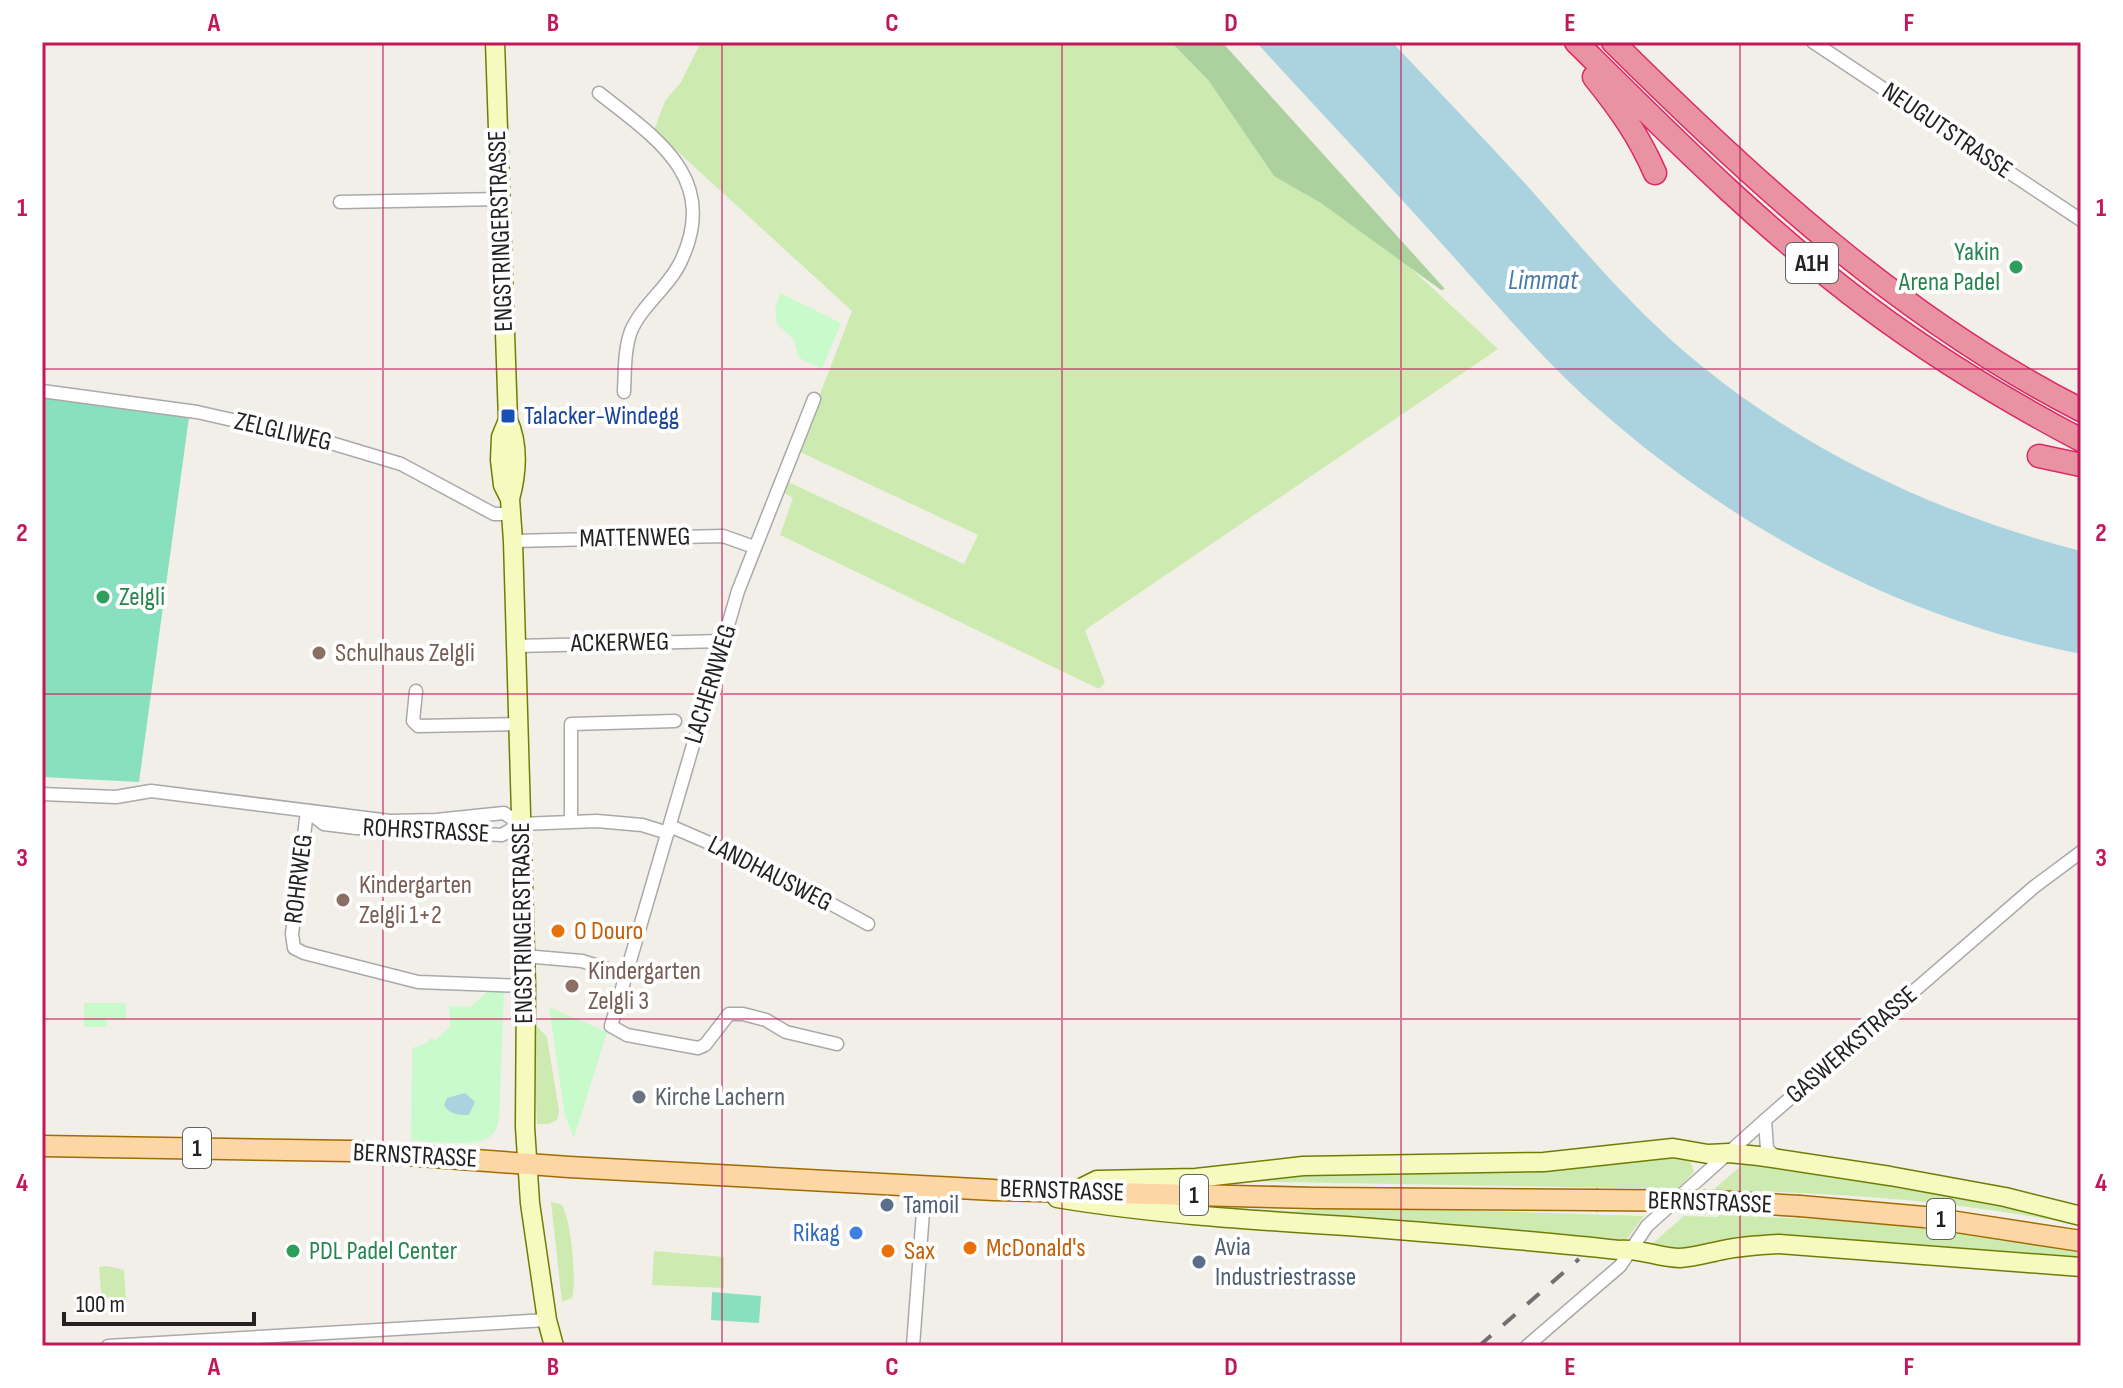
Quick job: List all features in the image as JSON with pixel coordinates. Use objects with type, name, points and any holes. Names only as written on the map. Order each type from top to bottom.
[{"type":"highway","points":[[1565,42],[1624,114],[1655,173]]},
{"type":"highway","name":"A1H","points":[[1576,42],[1755,214],[1868,308],[1982,384],[2081,440]]},
{"type":"highway","name":"A1H","points":[[1613,42],[1751,176],[1870,276],[1952,334],[2038,388],[2081,410]]},
{"type":"highway","points":[[2039,456],[2081,465]]},
{"type":"main road","name":"BERNSTRASSE","points":[[42,1146],[352,1151],[1007,1190],[1716,1201],[1924,1217],[2081,1241]]},
{"type":"street","name":"ENGSTRINGERSTRASSE","points":[[495,42],[508,420],[514,433],[516,460],[510,506],[526,986],[527,1163],[547,1320],[554,1346]]},
{"type":"street","name":"NEUGUTSTRASSE","points":[[1813,42],[2081,220]]},
{"type":"street","points":[[599,93],[649,133],[676,160],[687,182],[693,207],[691,229],[681,263],[632,329],[627,342],[624,392]]},
{"type":"street","points":[[340,202],[500,199]]},
{"type":"street","name":"ZELGLIWEG","points":[[42,391],[197,412],[321,440],[401,464],[494,514],[510,506]]},
{"type":"street","name":"LACHERNWEG","points":[[814,399],[754,547],[723,641],[611,1026],[627,1035],[698,1048],[705,1045],[729,1014],[743,1014],[766,1020],[786,1032],[837,1044]]},
{"type":"street","name":"MATTENWEG","points":[[513,541],[723,536],[754,547]]},
{"type":"street","name":"ACKERWEG","points":[[516,646],[723,641]]},
{"type":"street","points":[[416,691],[413,721],[418,726],[519,724]]},
{"type":"street","points":[[571,822],[571,724],[675,721]]},
{"type":"street","name":"ROHRSTRASSE","points":[[42,794],[116,797],[151,791],[398,821],[504,813],[520,824],[502,835],[388,831],[324,824],[307,811]]},
{"type":"street","name":"ROHRWEG","points":[[307,811],[292,934],[294,948],[418,982],[526,986]]},
{"type":"street","name":"LANDHAUSWEG","points":[[520,824],[619,821],[669,829],[758,864],[868,924]]},
{"type":"street","name":"GASWERKSTRASSE","points":[[1527,1346],[1620,1266],[1647,1226],[1765,1120],[2034,887],[2081,852]]},
{"type":"street","points":[[524,956],[582,961],[626,975]]},
{"type":"street","points":[[1765,1120],[1767,1149],[1781,1161]]},
{"type":"street","points":[[1073,1192],[1097,1180],[1196,1178],[1303,1166],[1504,1164],[1673,1148],[1708,1154],[1729,1153],[1919,1181],[2005,1197],[2081,1216]]},
{"type":"street","points":[[913,1346],[925,1185]]},
{"type":"street","points":[[1007,1190],[1151,1212],[1634,1249],[1662,1257],[1697,1257],[1754,1245],[1787,1244],[2081,1267]]},
{"type":"street","points":[[108,1346],[547,1320]]},
{"type":"green space","points":[[701,42],[1171,42],[1209,81],[1498,349],[1085,630],[1105,683],[1099,689],[780,535],[793,498],[782,492],[786,481],[964,564],[978,535],[798,451],[852,311],[654,130],[665,101],[681,82]]},
{"type":"green space","points":[[1171,42],[1222,42],[1445,289],[1441,290],[1321,203],[1274,176],[1209,81]]},
{"type":"green space","points":[[780,293],[841,323],[822,369],[799,358],[794,340],[777,324],[775,309]]},
{"type":"green space","name":"Zelgli","points":[[42,398],[189,417],[139,782],[42,777]]},
{"type":"green space","points":[[487,992],[504,992],[496,1130],[484,1140],[475,1142],[411,1140],[412,1048],[427,1043],[431,1038],[436,1040],[450,1027],[449,1006],[470,1007]]},
{"type":"green space","points":[[84,1003],[126,1003],[126,1019],[107,1019],[107,1027],[84,1027]]},
{"type":"green space","points":[[549,1007],[607,1032],[574,1138],[565,1116]]},
{"type":"green space","points":[[533,1022],[547,1037],[559,1111],[557,1120],[548,1124],[537,1124]]},
{"type":"green space","points":[[1673,1153],[1690,1160],[1694,1172],[1678,1189],[1233,1181],[1233,1178]]},
{"type":"green space","points":[[1748,1160],[1751,1165],[1756,1161],[1792,1164],[2081,1220],[2081,1226],[1990,1210],[1898,1199],[1713,1190]]},
{"type":"green space","points":[[551,1202],[561,1204],[565,1211],[572,1250],[572,1298],[562,1302]]},
{"type":"green space","points":[[1185,1205],[1290,1211],[1363,1207],[1644,1216],[1625,1241],[1616,1244]]},
{"type":"green space","points":[[1684,1216],[1881,1222],[2081,1250],[2081,1262],[1821,1241],[1684,1252],[1653,1243]]},
{"type":"green space","points":[[654,1251],[724,1257],[724,1288],[652,1285]]},
{"type":"green space","points":[[99,1267],[124,1270],[126,1301],[102,1302]]},
{"type":"green space","points":[[712,1292],[761,1296],[759,1323],[711,1320]]},
{"type":"water","name":"Limmat","points":[[1256,42],[1392,42],[1637,307],[1723,383],[1770,416],[1868,472],[1972,517],[2081,551],[2081,654],[1950,618],[1887,593],[1766,532],[1654,455],[1549,362]]},
{"type":"water","points":[[465,1093],[475,1102],[469,1115],[452,1113],[446,1108],[447,1098]]},
{"type":"railway","points":[[1479,1346],[1579,1259]]},
{"type":"place","name":"Yakin Arena Padel","points":[[2016,267]]},
{"type":"place","name":"Talacker-Windegg","points":[[508,416]]},
{"type":"place","name":"Zelgli","points":[[103,597]]},
{"type":"place","name":"Schulhaus Zelgli","points":[[319,653]]},
{"type":"place","name":"Kindergarten Zelgli 1+2","points":[[343,900]]},
{"type":"place","name":"O Douro","points":[[558,931]]},
{"type":"place","name":"Kindergarten Zelgli 3","points":[[572,986]]},
{"type":"place","name":"Kirche Lachern","points":[[639,1097]]},
{"type":"place","name":"Tamoil","points":[[887,1205]]},
{"type":"place","name":"Rikag","points":[[856,1233]]},
{"type":"place","name":"McDonald's","points":[[970,1248]]},
{"type":"place","name":"PDL Padel Center","points":[[293,1251]]},
{"type":"place","name":"Sax","points":[[888,1251]]},
{"type":"place","name":"Avia Industriestrasse","points":[[1199,1262]]}]
